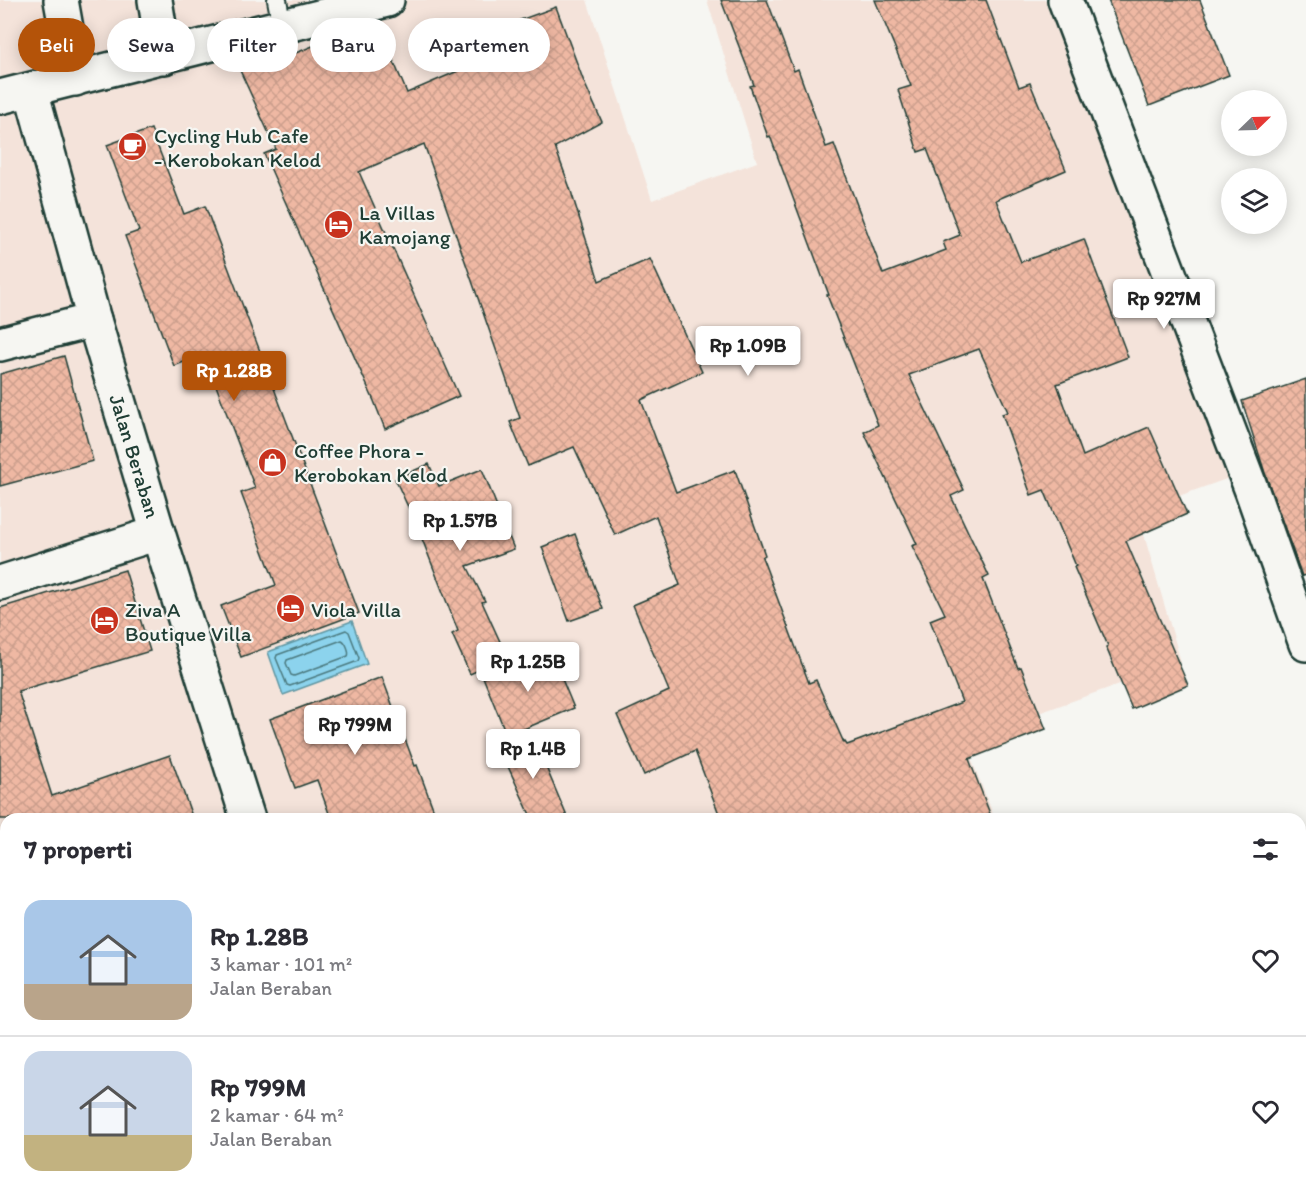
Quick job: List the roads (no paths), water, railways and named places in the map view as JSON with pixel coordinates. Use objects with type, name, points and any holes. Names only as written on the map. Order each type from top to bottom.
[{"type":"street","points":[[61,0],[75,79]]},
{"type":"street","points":[[155,0],[158,18]]},
{"type":"street","points":[[195,45],[279,13],[387,0]]},
{"type":"street","points":[[1065,0],[1252,490],[1306,644]]},
{"type":"street","points":[[15,93],[107,71]]},
{"type":"street","name":"Jalan Beraban","points":[[15,93],[94,320],[246,813]]},
{"type":"street","points":[[0,344],[94,320]]},
{"type":"street","points":[[0,583],[158,533]]},
{"type":"water","points":[[352,621],[367,664],[283,695],[268,652]]},
{"type":"place","name":"Cycling Hub Cafe - Kerobokan Kelod","points":[[133,147]]},
{"type":"place","name":"La Villas Kamojang","points":[[338,224]]},
{"type":"place","name":"Coffee Phora - Kerobokan Kelod","points":[[273,462]]},
{"type":"place","name":"Viola Villa","points":[[290,609]]},
{"type":"place","name":"Ziva A Boutique Villa","points":[[104,621]]}]
